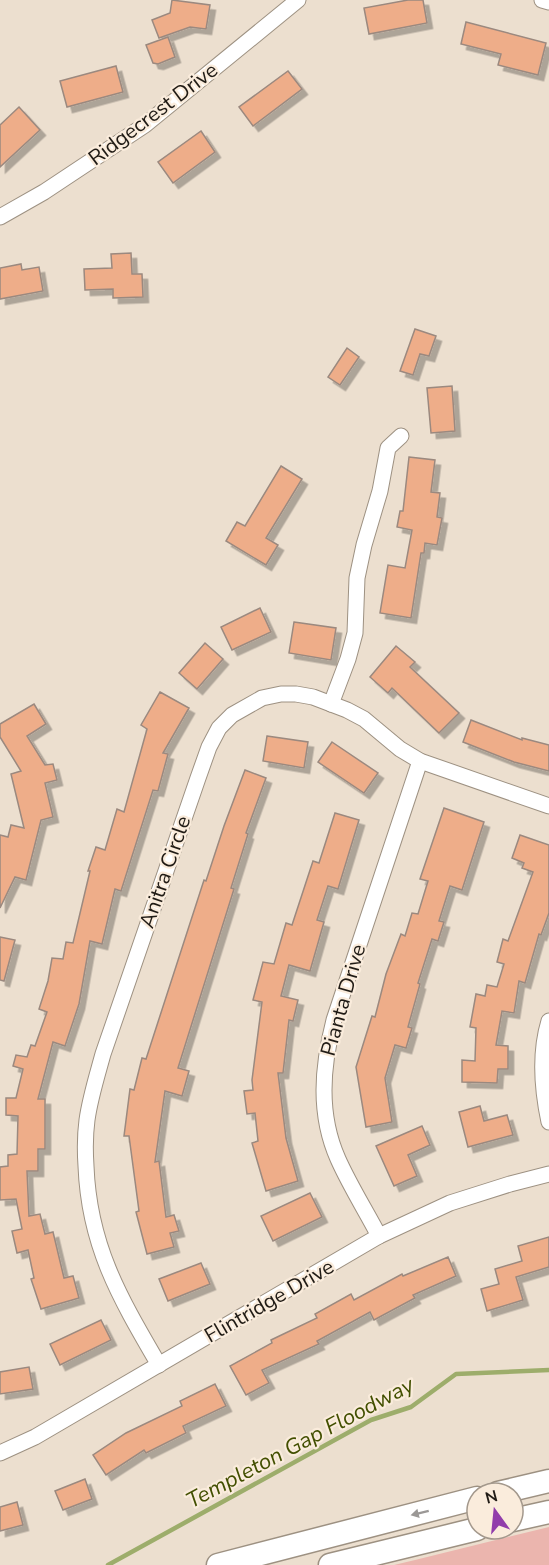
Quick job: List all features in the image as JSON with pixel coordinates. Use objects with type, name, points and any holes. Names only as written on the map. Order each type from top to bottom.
[{"type":"main road","points":[[525,1487],[549,1482]]},
{"type":"main road","points":[[218,1565],[465,1501]]},
{"type":"main road","points":[[525,1517],[549,1512]]},
{"type":"main road","points":[[330,1565],[465,1532]]},
{"type":"street","name":"Ridgecrest Drive","points":[[0,217],[44,192],[145,125],[298,0]]},
{"type":"street","points":[[542,0],[549,2]]},
{"type":"street","points":[[331,704],[355,633],[357,578],[380,491],[388,448],[401,436]]},
{"type":"street","name":"Anitra Circle","points":[[159,1365],[115,1286],[95,1234],[89,1205],[85,1150],[86,1123],[103,1054],[209,747],[219,728],[231,715],[262,698],[281,694],[313,697],[364,719],[400,749],[420,762],[549,806]]},
{"type":"street","name":"Pianta Drive","points":[[379,1236],[338,1159],[325,1109],[323,1080],[326,1051],[334,1020],[420,762]]},
{"type":"street","points":[[549,1021],[543,1071],[544,1095],[549,1122]]},
{"type":"street","name":"Flintridge Drive","points":[[0,1454],[35,1437],[379,1236],[450,1203],[549,1174]]},
{"type":"shaded area","points":[[549,1527],[549,1565],[394,1565],[492,1541],[525,1541],[525,1533]]},
{"type":"building","points":[[172,0],[210,5],[206,29],[190,27],[159,38],[152,20],[170,13]]},
{"type":"building","points":[[408,0],[423,0],[427,23],[369,34],[364,8]]},
{"type":"building","points":[[466,22],[546,43],[538,75],[498,65],[501,54],[461,44]]},
{"type":"building","points":[[168,37],[175,57],[158,64],[153,63],[146,45]]},
{"type":"building","points":[[116,66],[123,92],[67,107],[60,81]]},
{"type":"building","points":[[288,71],[302,89],[253,126],[239,107]]},
{"type":"building","points":[[19,107],[40,130],[0,167],[0,125]]},
{"type":"building","points":[[201,131],[215,152],[173,183],[158,162]]},
{"type":"building","points":[[131,253],[132,274],[142,274],[143,297],[113,298],[113,289],[85,290],[84,269],[112,268],[111,254]]},
{"type":"building","points":[[21,264],[22,270],[39,267],[43,291],[0,299],[0,268]]},
{"type":"building","points":[[415,329],[436,336],[429,356],[420,354],[413,375],[400,371]]},
{"type":"building","points":[[347,348],[359,357],[340,385],[328,377]]},
{"type":"building","points":[[452,386],[455,431],[431,433],[427,388]]},
{"type":"building","points":[[409,457],[435,460],[431,492],[440,493],[437,517],[442,518],[437,545],[425,543],[424,553],[421,553],[411,618],[380,613],[388,565],[405,568],[412,530],[397,527],[400,511],[403,511]]},
{"type":"building","points":[[281,466],[302,479],[266,538],[278,545],[266,565],[226,541],[237,522],[245,526]]},
{"type":"building","points":[[260,608],[271,632],[232,650],[221,627]]},
{"type":"building","points":[[294,622],[336,628],[331,660],[289,653]]},
{"type":"building","points":[[205,643],[223,659],[197,689],[179,673]]},
{"type":"building","points":[[396,646],[415,662],[410,667],[459,713],[439,733],[392,688],[388,693],[370,677]]},
{"type":"building","points":[[160,692],[189,708],[163,753],[168,754],[158,791],[153,790],[121,891],[115,889],[102,944],[90,941],[79,1004],[65,1046],[53,1042],[38,1099],[45,1099],[45,1149],[38,1149],[38,1171],[27,1171],[29,1216],[40,1214],[45,1234],[53,1232],[64,1278],[73,1276],[79,1298],[41,1309],[31,1279],[34,1278],[28,1250],[17,1253],[12,1231],[22,1229],[16,1199],[0,1200],[0,1167],[8,1166],[8,1155],[17,1154],[18,1116],[6,1115],[6,1098],[16,1098],[23,1069],[13,1066],[16,1055],[27,1057],[31,1045],[35,1046],[47,1012],[39,1009],[48,981],[52,958],[63,959],[66,942],[73,943],[90,871],[88,871],[96,847],[105,850],[117,809],[124,812],[147,729],[141,725]]},
{"type":"building","points":[[34,704],[46,724],[27,736],[45,765],[53,764],[57,780],[45,783],[53,817],[41,820],[26,880],[15,877],[0,908],[0,835],[8,837],[11,825],[24,828],[11,774],[21,771],[0,737],[0,724]]},
{"type":"building","points":[[471,720],[522,740],[522,738],[549,745],[549,771],[514,762],[463,742]]},
{"type":"building","points":[[267,736],[308,742],[304,768],[263,761]]},
{"type":"building","points":[[332,742],[378,773],[364,793],[318,762]]},
{"type":"building","points":[[245,770],[266,778],[246,833],[248,834],[231,888],[234,889],[178,1068],[189,1071],[182,1096],[165,1091],[155,1162],[159,1161],[166,1217],[174,1215],[179,1231],[170,1233],[174,1247],[147,1254],[136,1212],[139,1211],[129,1136],[124,1136],[130,1089],[134,1090],[142,1058],[146,1059],[204,880],[206,881]]},
{"type":"building","points":[[444,808],[484,822],[462,890],[450,886],[439,921],[444,922],[438,941],[432,939],[418,983],[420,984],[408,1027],[412,1028],[406,1048],[395,1045],[385,1078],[392,1122],[366,1127],[356,1067],[372,1016],[375,1017],[386,974],[401,934],[405,936],[412,913],[418,914],[428,881],[420,879]]},
{"type":"building","points":[[335,813],[359,820],[338,889],[328,886],[317,920],[324,922],[310,971],[289,965],[281,996],[298,1000],[293,1021],[289,1020],[283,1073],[278,1073],[286,1138],[298,1181],[266,1191],[252,1143],[258,1141],[255,1113],[247,1114],[244,1091],[253,1090],[252,1080],[262,1002],[253,1000],[263,962],[274,964],[286,923],[292,925],[313,861],[319,863]]},
{"type":"building","points":[[520,835],[549,845],[549,913],[541,935],[539,934],[525,983],[519,981],[514,1013],[502,1011],[496,1045],[508,1046],[508,1069],[498,1069],[497,1083],[462,1082],[462,1060],[475,1061],[476,1028],[470,1027],[476,994],[485,996],[487,985],[497,987],[504,964],[497,962],[503,939],[508,941],[533,872],[522,868],[524,863],[512,858]]},
{"type":"building","points":[[0,937],[15,940],[4,981],[0,980]]},
{"type":"building","points":[[480,1106],[484,1121],[507,1115],[513,1135],[468,1147],[459,1112]]},
{"type":"building","points":[[422,1126],[430,1145],[408,1155],[417,1176],[394,1186],[376,1146]]},
{"type":"building","points":[[310,1193],[322,1217],[273,1241],[261,1216]]},
{"type":"building","points":[[549,1237],[549,1267],[516,1277],[523,1300],[487,1311],[481,1289],[499,1284],[495,1269],[522,1261],[518,1246]]},
{"type":"building","points":[[448,1257],[456,1276],[413,1295],[415,1298],[374,1320],[370,1312],[317,1341],[319,1344],[262,1370],[269,1383],[246,1395],[230,1366],[272,1343],[271,1340],[317,1318],[315,1314],[351,1294],[354,1300],[402,1274],[403,1276]]},
{"type":"building","points":[[201,1263],[210,1284],[168,1301],[159,1279]]},
{"type":"building","points":[[101,1320],[111,1340],[60,1365],[50,1344]]},
{"type":"building","points":[[29,1367],[33,1389],[0,1394],[0,1372]]},
{"type":"building","points":[[215,1384],[226,1406],[183,1426],[186,1433],[146,1453],[144,1450],[106,1475],[93,1455],[126,1433],[182,1406],[180,1401]]},
{"type":"building","points":[[85,1479],[92,1499],[63,1510],[55,1491]]},
{"type":"building","points":[[17,1502],[23,1525],[0,1531],[0,1507]]},
{"type":"waterway","name":"Templeton Gap Floodway","points":[[108,1565],[371,1420],[411,1407],[456,1374],[549,1370]]}]
